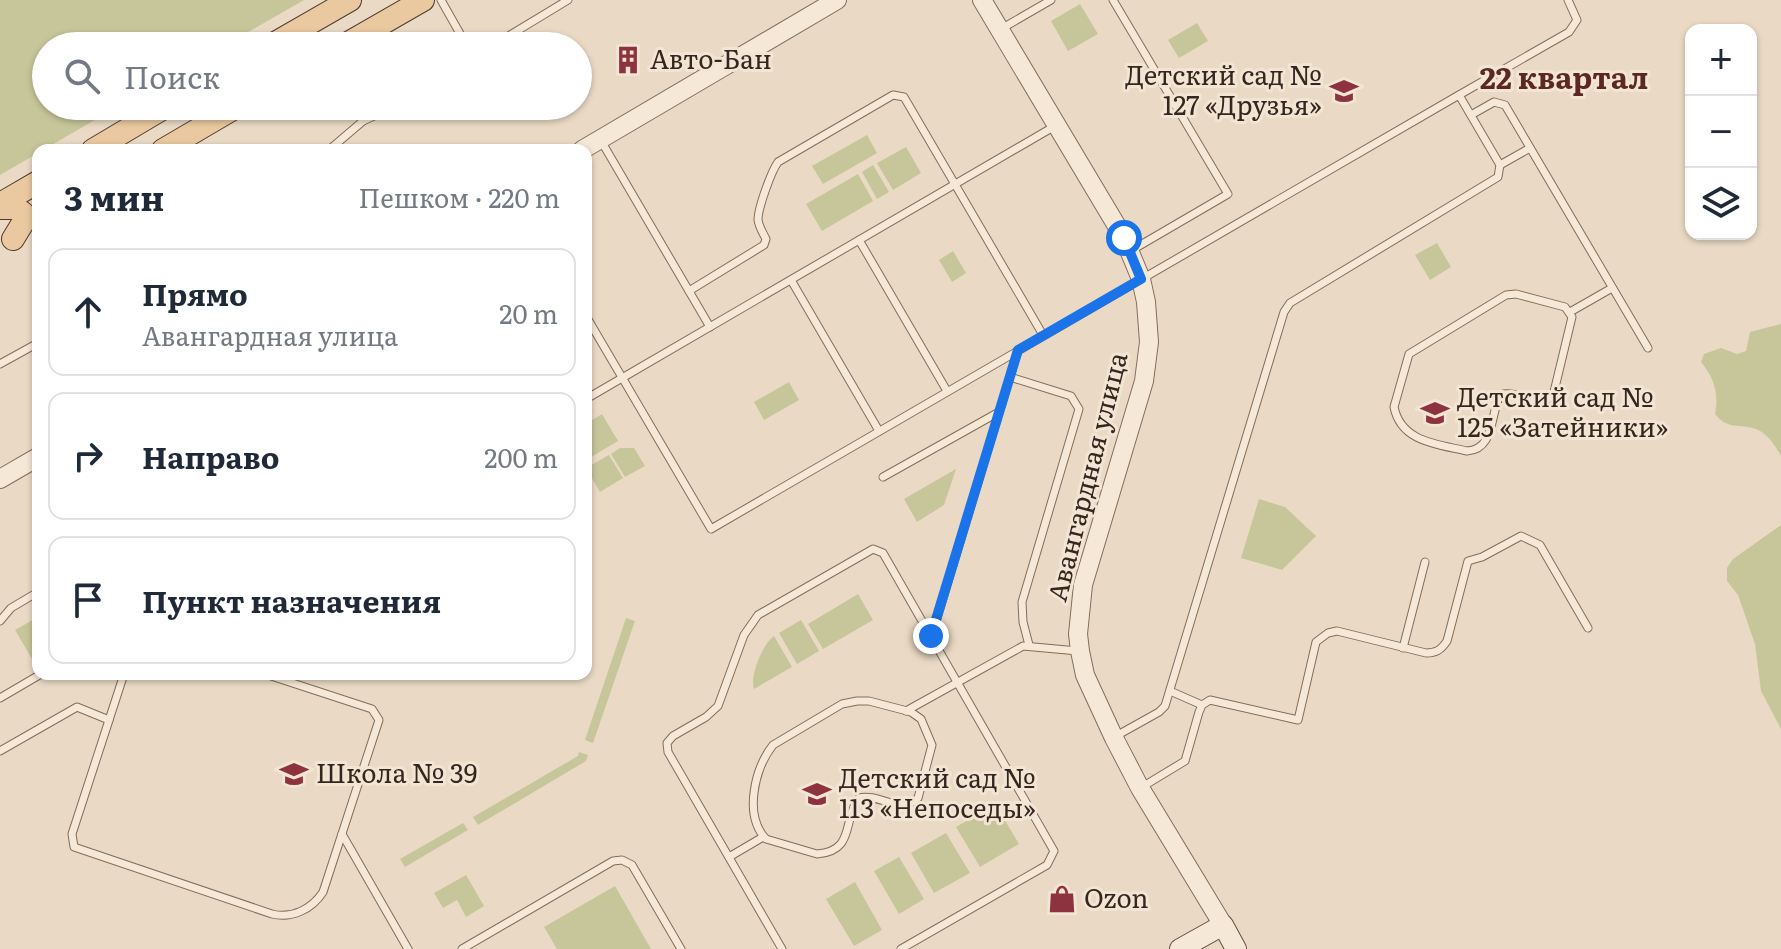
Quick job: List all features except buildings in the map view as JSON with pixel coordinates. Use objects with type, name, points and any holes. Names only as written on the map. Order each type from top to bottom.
[{"type":"main road","points":[[294,32],[350,0]]},
{"type":"main road","points":[[367,32],[423,0]]},
{"type":"main road","points":[[103,144],[143,120]]},
{"type":"main road","points":[[173,144],[214,120]]},
{"type":"main road","points":[[0,206],[32,186]]},
{"type":"main road","points":[[0,206],[16,208],[23,213],[24,221],[6,243]]},
{"type":"main road","points":[[6,243],[32,228]]},
{"type":"main road","points":[[1180,949],[1223,925],[1236,949]]},
{"type":"street","points":[[592,144],[837,0]]},
{"type":"street","name":"Авангардная улица","points":[[982,0],[1130,251],[1141,279],[1149,342],[1144,381],[1083,585],[1078,634],[1080,651],[1085,675],[1140,788],[1223,925]]},
{"type":"street","points":[[0,479],[32,460]]},
{"type":"lane","points":[[441,0],[459,32]]},
{"type":"lane","points":[[515,32],[568,0]]},
{"type":"lane","points":[[999,30],[1051,0]]},
{"type":"lane","points":[[1113,0],[1228,194],[1130,251]]},
{"type":"lane","points":[[592,326],[711,529],[1569,32],[1577,20],[1568,0]]},
{"type":"lane","points":[[689,291],[764,245],[766,239],[758,216],[778,162],[893,95],[904,97],[1043,335]]},
{"type":"lane","points":[[1114,738],[1159,712],[1170,691],[1287,307],[1296,296],[1494,180],[1499,173],[1500,165],[1459,95]]},
{"type":"lane","points":[[1471,115],[1490,104],[1501,103],[1648,348]]},
{"type":"lane","points":[[336,144],[363,121]]},
{"type":"lane","points":[[592,396],[1056,125]]},
{"type":"lane","points":[[600,139],[710,327]]},
{"type":"lane","points":[[1500,165],[1530,148]]},
{"type":"lane","points":[[859,240],[947,391]]},
{"type":"lane","points":[[791,280],[879,431]]},
{"type":"lane","points":[[1570,312],[1612,288]]},
{"type":"lane","points":[[1514,294],[1560,305],[1570,312],[1572,323],[1553,396],[1546,401],[1508,393],[1500,395],[1487,439],[1480,448],[1467,451],[1418,439],[1410,434],[1396,415],[1395,401],[1409,354],[1480,310],[1506,295],[1514,294]]},
{"type":"lane","points":[[0,364],[32,346]]},
{"type":"lane","points":[[931,636],[1018,350]]},
{"type":"lane","points":[[1010,377],[1071,396],[1079,409],[1022,602],[1029,645]]},
{"type":"lane","points":[[883,477],[999,412]]},
{"type":"lane","points":[[1170,691],[1202,705],[1217,700],[1298,720],[1316,642],[1321,637],[1337,631],[1434,653],[1447,641],[1468,561],[1521,536],[1540,545],[1588,628]]},
{"type":"lane","points":[[782,949],[667,746],[673,736],[706,717],[718,706],[744,635],[754,619],[868,550],[876,549],[883,553],[1052,844],[1053,856],[1047,865],[901,949]]},
{"type":"lane","points":[[1403,648],[1425,562]]},
{"type":"lane","points":[[0,621],[11,608],[32,596]]},
{"type":"lane","points":[[906,711],[1017,648],[1029,645],[1080,651]]},
{"type":"lane","points":[[0,698],[32,679]]},
{"type":"lane","points":[[122,680],[72,834],[72,843],[78,850],[286,916],[295,914],[320,897],[378,726],[378,715],[372,709],[283,680]]},
{"type":"lane","points":[[869,701],[906,711],[921,719],[932,742],[920,794],[915,801],[901,805],[869,797],[859,798],[845,838],[835,849],[825,853],[817,854],[763,837],[754,816],[753,803],[763,762],[773,745],[842,704],[869,701]]},
{"type":"lane","points":[[1140,788],[1185,761],[1202,705]]},
{"type":"lane","points":[[0,751],[77,707],[109,720]]},
{"type":"lane","points":[[342,834],[408,949]]},
{"type":"lane","points":[[729,857],[763,837]]},
{"type":"lane","points":[[462,949],[613,861],[622,860],[632,865],[681,949]]},
{"type":"green space","points":[[0,0],[304,0],[248,32],[32,32],[32,120],[95,120],[53,144],[32,144],[32,156],[0,175]]},
{"type":"green space","points":[[1080,4],[1098,34],[1068,51],[1051,21]]},
{"type":"green space","points":[[1197,23],[1208,41],[1179,58],[1168,40]]},
{"type":"green space","points":[[867,135],[877,153],[823,184],[812,166]]},
{"type":"green space","points":[[906,147],[921,173],[893,190],[877,163]]},
{"type":"green space","points":[[873,165],[889,192],[877,199],[862,172]]},
{"type":"green space","points":[[858,174],[873,201],[822,231],[806,204]]},
{"type":"green space","points":[[1437,243],[1451,267],[1430,280],[1415,255]]},
{"type":"green space","points":[[953,251],[966,273],[952,282],[939,260]]},
{"type":"green space","points":[[1781,324],[1781,456],[1763,433],[1754,428],[1730,425],[1715,414],[1714,386],[1701,362],[1704,354],[1721,348],[1737,354],[1746,351],[1750,332]]},
{"type":"green space","points":[[789,382],[799,400],[764,420],[754,402]]},
{"type":"green space","points":[[602,414],[618,441],[592,456],[592,420]]},
{"type":"green space","points":[[620,448],[634,448],[645,466],[625,477],[611,454]]},
{"type":"green space","points":[[609,455],[623,478],[600,492],[592,478],[592,465]]},
{"type":"green space","points":[[956,469],[944,505],[917,522],[904,499]]},
{"type":"green space","points":[[1259,499],[1285,507],[1316,536],[1282,570],[1241,558]]},
{"type":"green space","points":[[1781,525],[1781,729],[1761,691],[1755,644],[1738,595],[1727,581],[1727,568],[1733,559]]},
{"type":"green space","points":[[858,594],[873,620],[823,649],[808,624]]},
{"type":"green space","points":[[626,618],[635,621],[593,743],[585,740]]},
{"type":"green space","points":[[32,620],[32,659],[15,630]]},
{"type":"green space","points":[[801,620],[819,651],[797,664],[779,633]]},
{"type":"green space","points":[[774,636],[792,667],[754,689],[753,677],[758,661]]},
{"type":"green space","points":[[579,752],[588,755],[586,761],[478,825],[473,817],[578,756]]},
{"type":"green space","points":[[995,804],[1019,844],[980,867],[956,827]]},
{"type":"green space","points":[[463,823],[468,830],[405,867],[400,859]]},
{"type":"green space","points":[[946,833],[970,873],[934,893],[911,853]]},
{"type":"green space","points":[[899,857],[924,899],[899,914],[874,871]]},
{"type":"green space","points":[[466,875],[484,906],[466,917],[457,900],[443,908],[434,893]]},
{"type":"green space","points":[[855,882],[882,930],[854,946],[826,899]]},
{"type":"green space","points":[[615,886],[651,949],[557,949],[544,927]]},
{"type":"place","name":"Авто-Бан","points":[[628,60]]},
{"type":"place","name":"Детский сад № 127 «Друзья»","points":[[1344,91]]},
{"type":"place","name":"Детский сад № 125 «Затейники»","points":[[1435,413]]},
{"type":"place","name":"Школа № 39","points":[[294,774]]},
{"type":"place","name":"Детский сад № 113 «Непоседы»","points":[[817,794]]},
{"type":"place","name":"Ozon","points":[[1062,899]]},
{"type":"district","name":"22 квартал","points":[[1564,79]]},
{"type":"route","points":[[931,636],[1018,350],[1141,279],[1124,238]]}]
